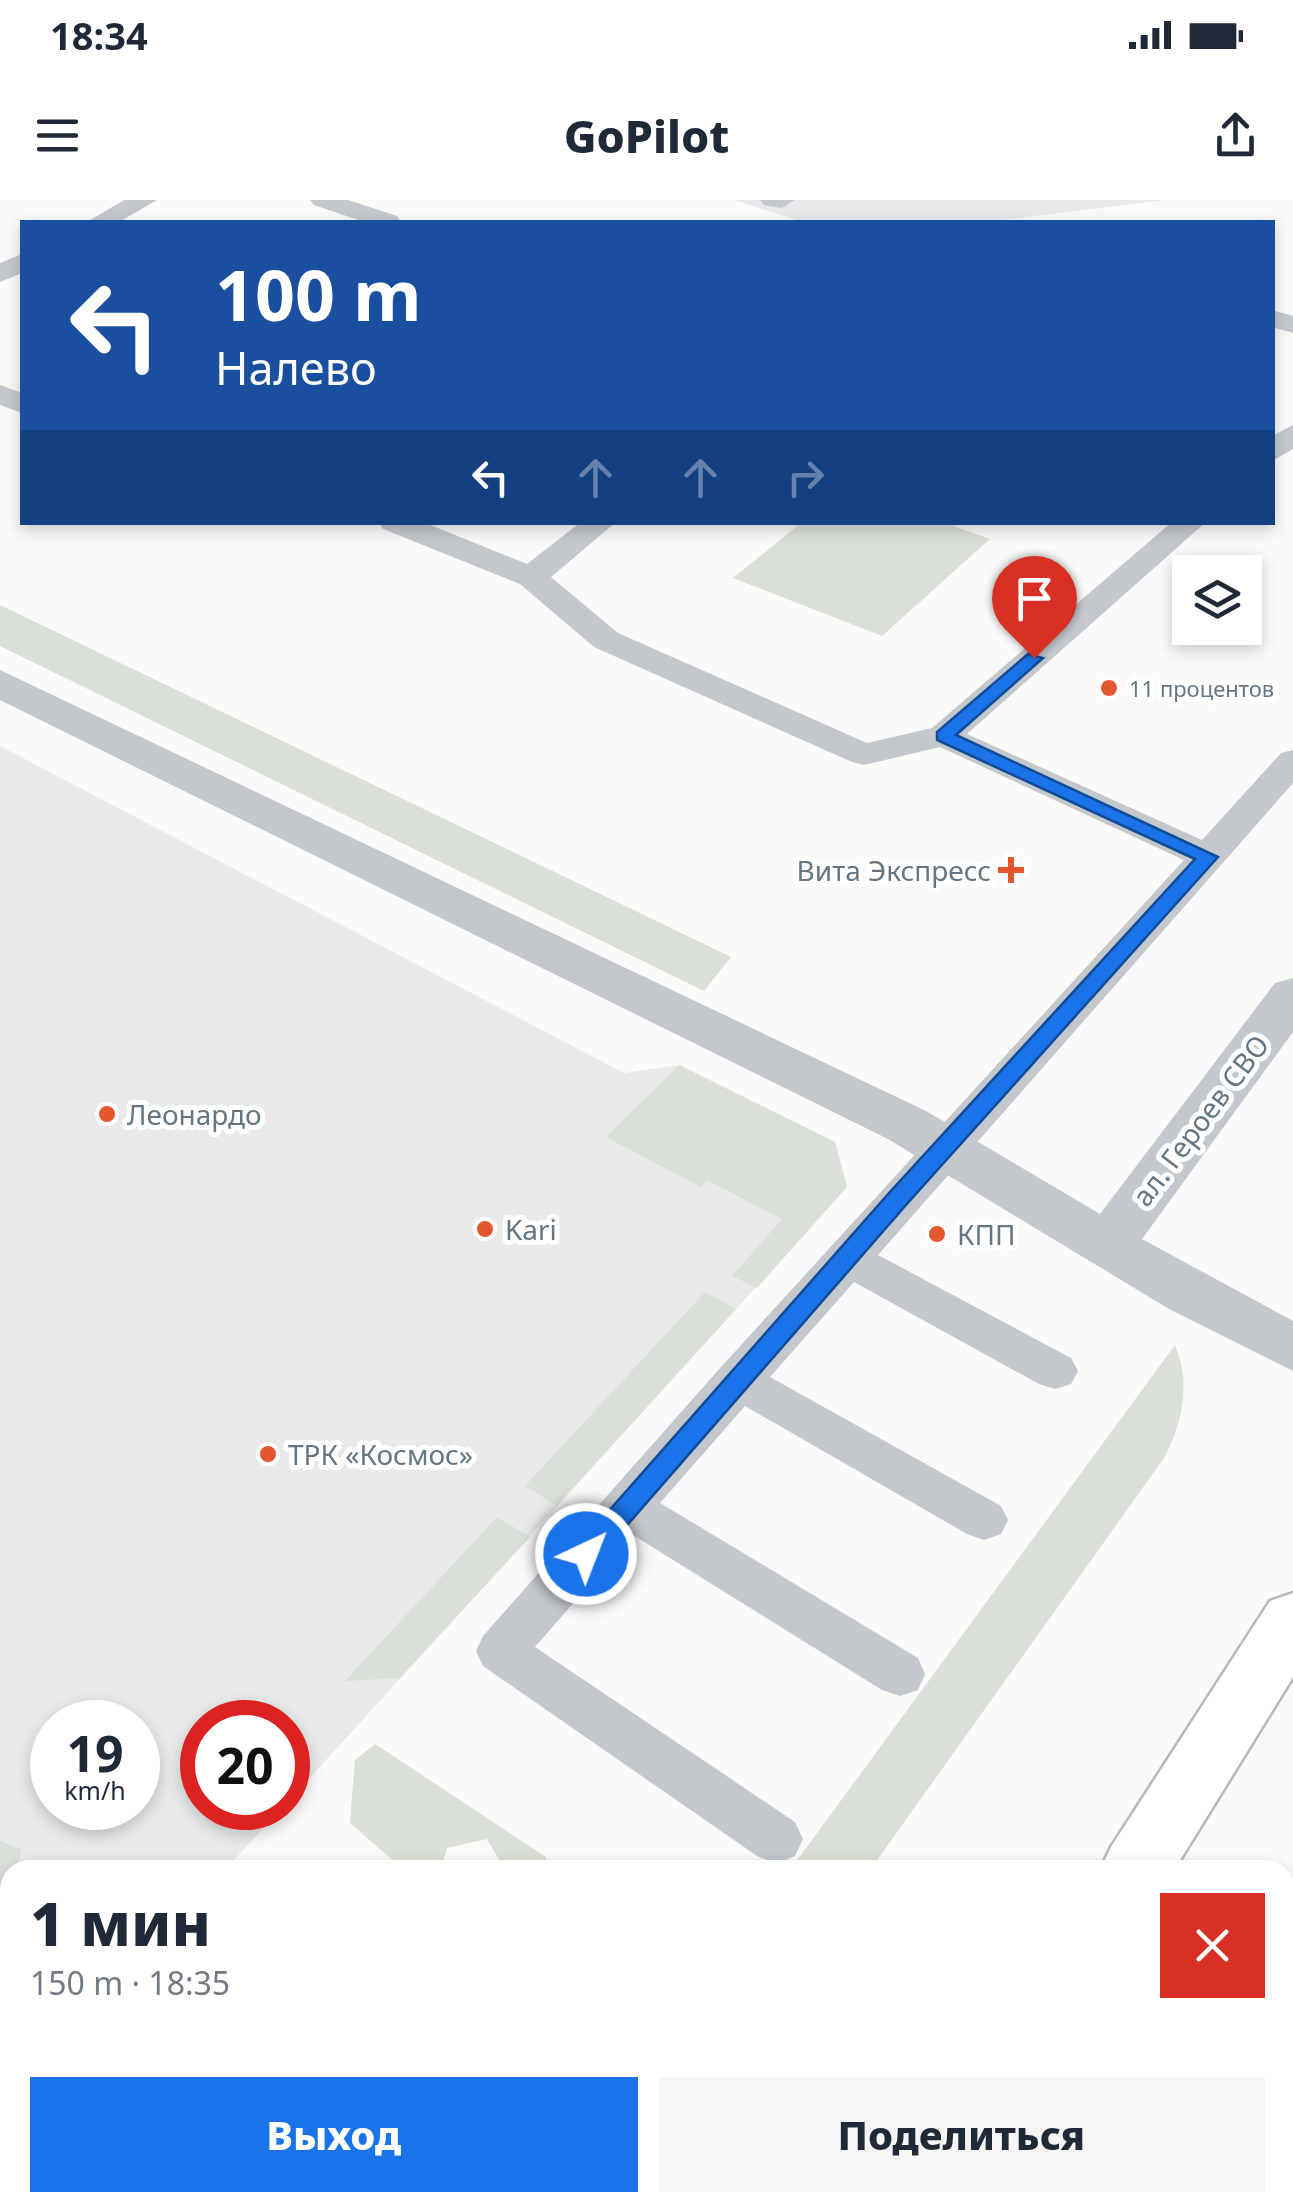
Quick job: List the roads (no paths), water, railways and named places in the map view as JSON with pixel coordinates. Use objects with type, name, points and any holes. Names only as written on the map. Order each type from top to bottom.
[{"type":"main road","points":[[1135,1857],[1293,1620]]},
{"type":"street","points":[[0,684],[907,1125],[1107,1245],[1293,1348]]},
{"type":"street","name":"ал. Героев СВО","points":[[1107,1245],[1293,994]]},
{"type":"lane","points":[[104,220],[144,200]]},
{"type":"lane","points":[[323,200],[382,220]]},
{"type":"lane","points":[[773,200],[782,200]]},
{"type":"lane","points":[[401,525],[531,577],[606,640],[864,754],[944,736],[1187,525]]},
{"type":"lane","points":[[531,577],[597,525]]},
{"type":"lane","points":[[944,736],[1208,857]]},
{"type":"lane","points":[[776,1839],[501,1651],[736,1380],[1293,762]]},
{"type":"lane","points":[[847,1258],[1055,1370]]},
{"type":"lane","points":[[736,1380],[984,1520]]},
{"type":"lane","points":[[628,1508],[900,1674]]},
{"type":"place","name":"11 процентов","points":[[1109,688]]},
{"type":"place","name":"Вита Экспресс","points":[[1011,870]]},
{"type":"place","name":"Леонардо","points":[[107,1114]]},
{"type":"place","name":"Kari","points":[[485,1229]]},
{"type":"place","name":"КПП","points":[[937,1234]]},
{"type":"place","name":"ТРК «Космос»","points":[[268,1454]]}]
